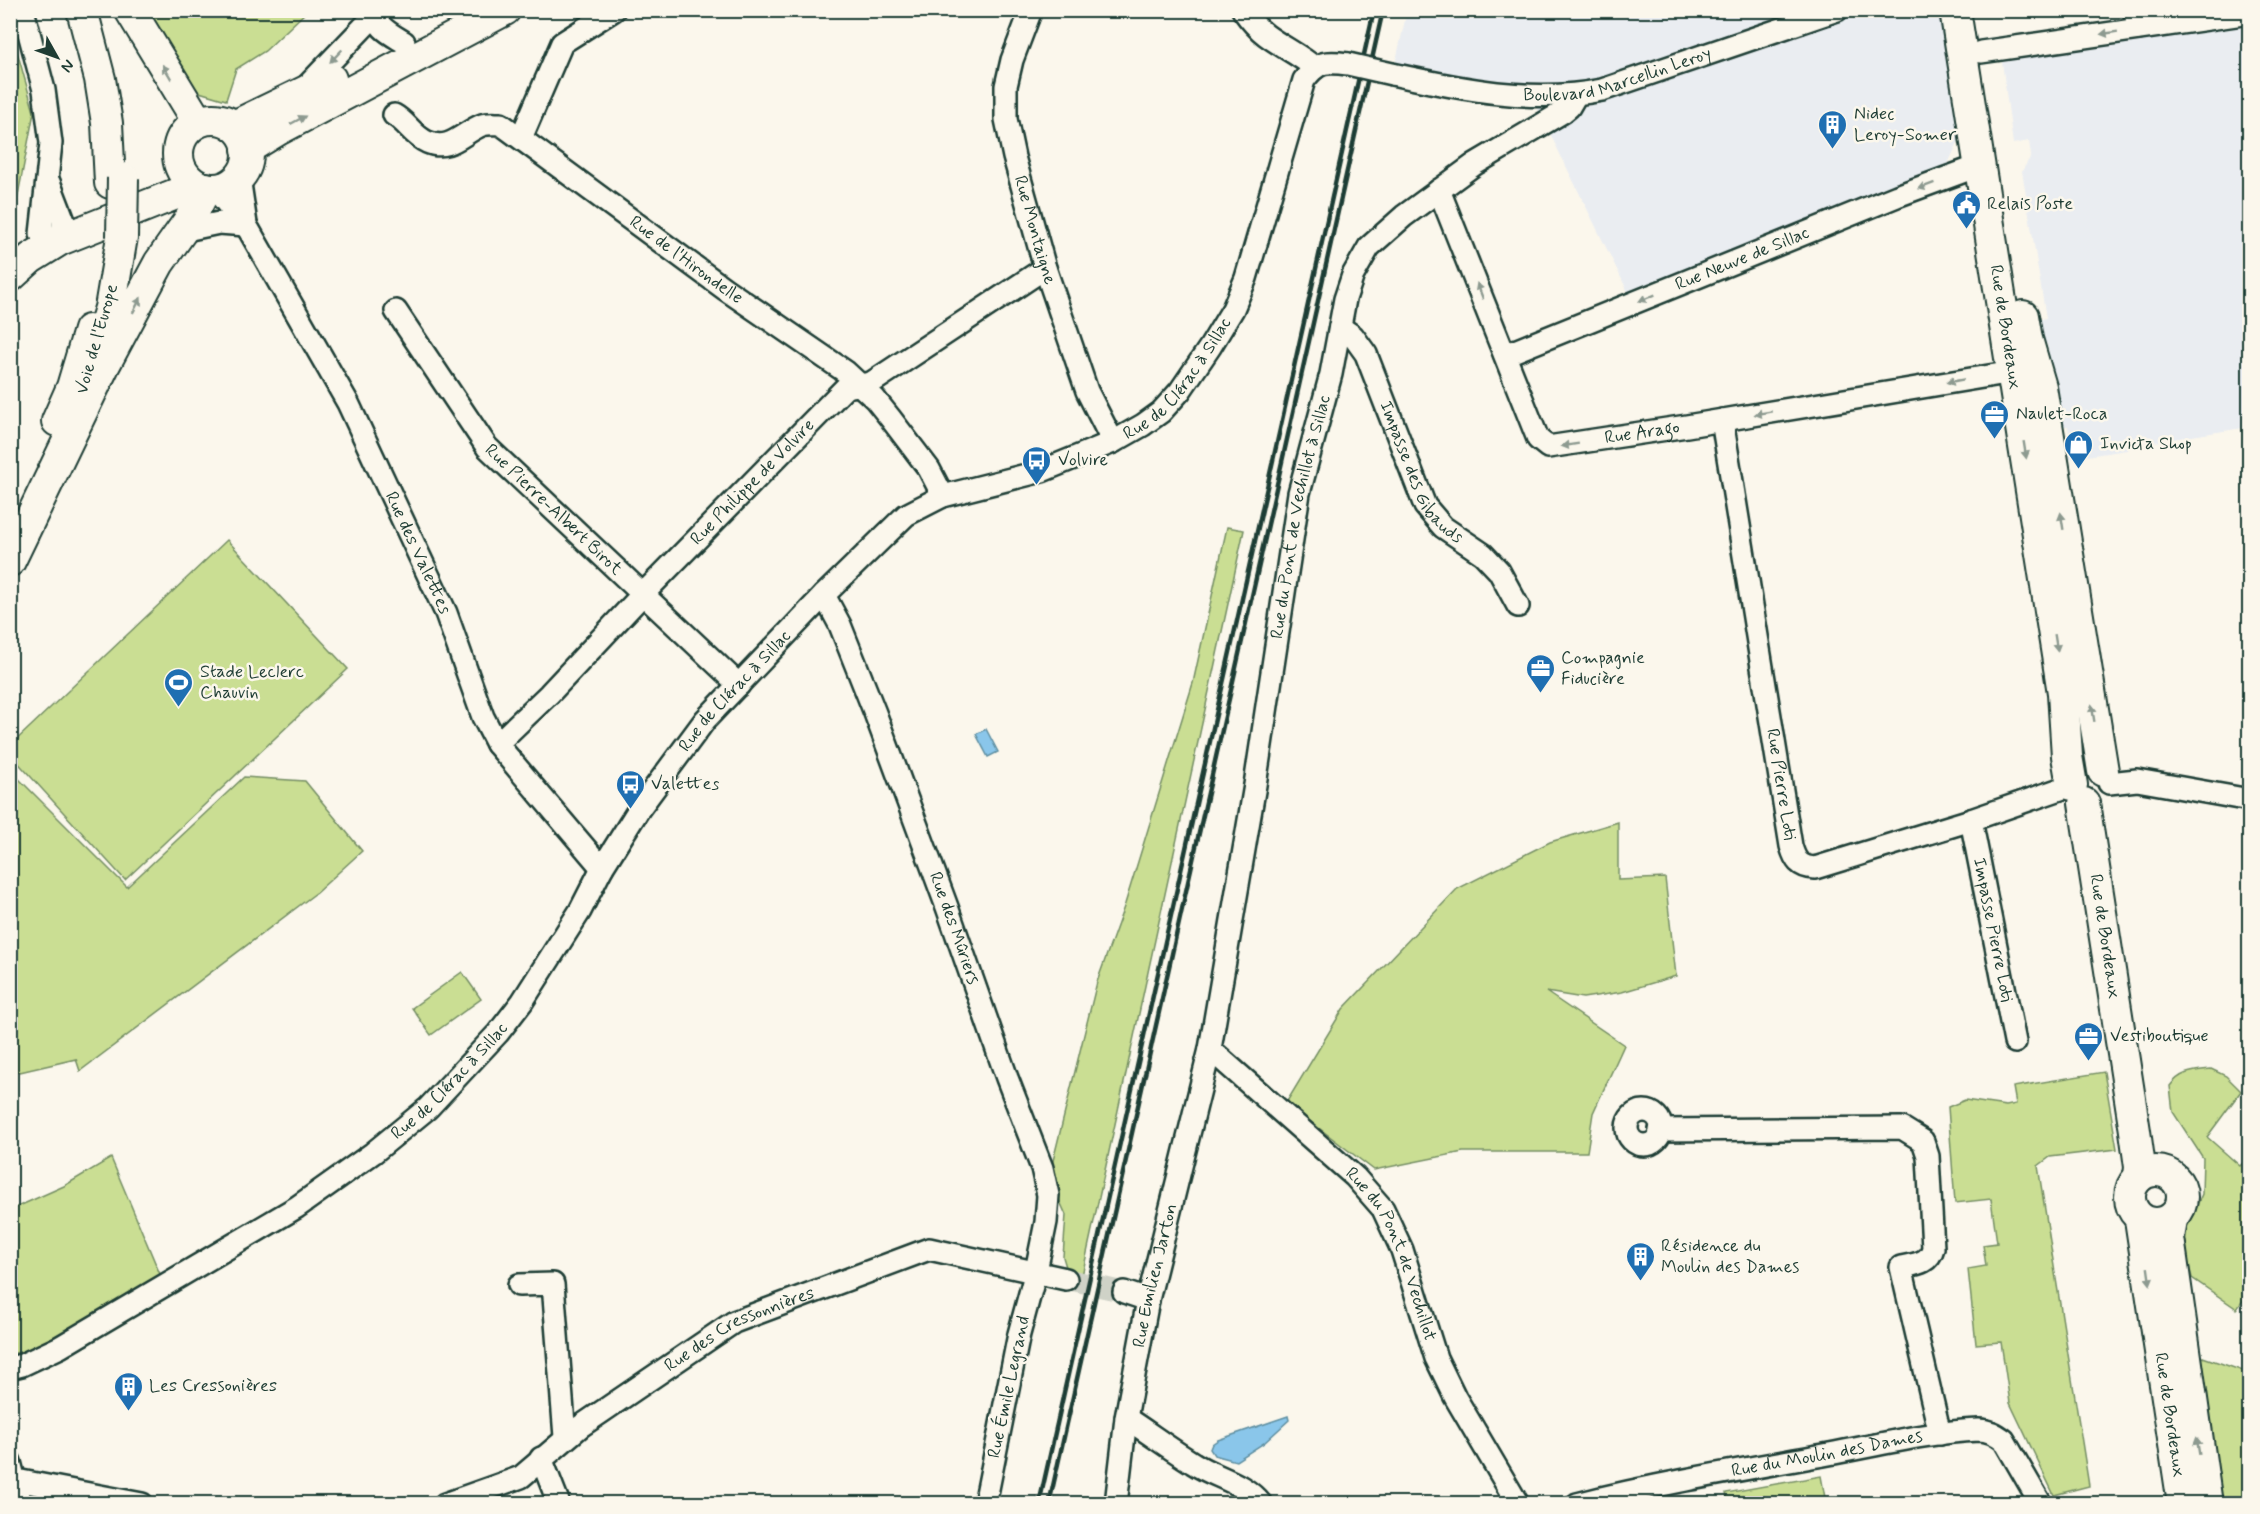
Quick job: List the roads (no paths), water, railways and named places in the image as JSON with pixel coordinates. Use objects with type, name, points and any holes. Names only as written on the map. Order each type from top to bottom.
[{"type":"main road","name":"Voie de l'Europe","points":[[82,10],[102,90],[117,181]]},
{"type":"main road","name":"Voie de l'Europe","points":[[12,547],[88,380],[110,308],[117,181],[118,100],[95,10]]},
{"type":"main road","points":[[130,10],[198,122]]},
{"type":"main road","points":[[12,547],[159,263],[190,219],[217,168],[297,97],[464,10]]},
{"type":"main road","points":[[10,256],[161,183],[217,168],[278,130],[505,10]]},
{"type":"main road","name":"Rue de Bordeaux","points":[[1955,10],[2063,693],[2067,756],[2094,789]]},
{"type":"main road","name":"Rue de Bordeaux","points":[[1975,10],[2023,321],[2041,387],[2094,789],[2157,1159],[2150,1174]]},
{"type":"main road","points":[[209,119],[221,120],[217,168],[179,144],[183,135],[198,122],[209,119]]},
{"type":"main road","points":[[10,277],[54,235]]},
{"type":"main road","points":[[2150,1174],[2175,1178],[2182,1191],[2181,1207],[2172,1219],[2152,1224],[2140,1219],[2134,1212],[2130,1196],[2131,1189],[2150,1174]]},
{"type":"main road","name":"Rue de Bordeaux","points":[[2140,1219],[2182,1503]]},
{"type":"main road","name":"Rue de Bordeaux","points":[[2172,1219],[2169,1238],[2206,1503]]},
{"type":"street","points":[[22,10],[44,90],[51,143],[48,178],[54,235]]},
{"type":"street","points":[[521,138],[562,43],[614,10]]},
{"type":"street","name":"Rue Montaigne","points":[[1031,10],[1012,60],[1006,86],[1006,119],[1014,157],[1045,268],[1087,391],[1113,442]]},
{"type":"street","points":[[1243,10],[1256,27],[1268,37],[1306,59],[1315,68]]},
{"type":"street","name":"Boulevard Marcellin Leroy","points":[[1315,68],[1328,61],[1484,92],[1576,95],[1602,90],[1837,10]]},
{"type":"street","points":[[297,97],[375,13],[383,29],[404,42]]},
{"type":"street","points":[[1981,52],[2137,20],[2250,13]]},
{"type":"street","name":"Rue de Clérac à Sillac","points":[[10,1368],[22,1365],[60,1347],[297,1207],[374,1153],[428,1108],[498,1033],[522,1002],[580,911],[602,868],[639,809],[687,741],[824,596],[906,515],[943,496],[1042,471],[1113,442],[1161,412],[1195,370],[1233,309],[1246,278],[1304,80],[1315,68]]},
{"type":"street","name":"Rue du Pont de Vechillot à Sillac","points":[[1210,1049],[1255,786],[1299,493],[1331,374],[1353,274],[1368,247],[1439,190],[1475,164],[1563,112],[1573,102],[1576,95]]},
{"type":"street","name":"Rue de l'Hirondelle","points":[[394,115],[402,120],[416,136],[429,143],[442,146],[454,143],[485,124],[501,124],[724,289],[804,342],[860,385],[875,399],[929,469],[943,496]]},
{"type":"street","name":"Rue Neuve de Sillac","points":[[1505,355],[1897,196],[1981,165]]},
{"type":"street","name":"Rue des Valettes","points":[[217,168],[246,225],[348,403],[446,613],[483,717],[497,744],[602,868]]},
{"type":"street","name":"Rue Arago","points":[[1439,190],[1538,439],[1548,447],[2013,372]]},
{"type":"street","points":[[181,231],[212,223],[246,225]]},
{"type":"street","name":"Rue Philippe de Volvire","points":[[497,744],[549,694],[642,594],[846,387],[871,383],[1045,268]]},
{"type":"street","name":"Rue Pierre-Albert Birot","points":[[396,311],[487,447],[739,685]]},
{"type":"street","name":"Impasse des Gibauds","points":[[1340,327],[1353,336],[1366,354],[1425,506],[1443,526],[1484,554],[1499,571],[1518,606]]},
{"type":"street","name":"Rue Pierre Loti","points":[[1722,420],[1791,846],[1795,860],[1801,865],[1815,868],[1971,820],[2137,780],[2250,800]]},
{"type":"street","name":"Rue des Mûriers","points":[[824,596],[840,624],[875,713],[1007,1078],[1042,1168],[1048,1195],[1046,1222],[1036,1271]]},
{"type":"street","name":"Impasse Pierre Loti","points":[[1971,820],[2015,1042]]},
{"type":"street","name":"Rue Emilien Jarton","points":[[1116,1503],[1126,1418],[1148,1300],[1210,1049]]},
{"type":"street","name":"Rue du Pont de Vechillot","points":[[1210,1049],[1354,1177],[1383,1209],[1402,1250],[1436,1358],[1455,1397],[1518,1503]]},
{"type":"street","points":[[1660,1130],[1902,1128],[1923,1141],[1928,1156],[1933,1248],[1931,1256],[1924,1262],[1901,1267],[1940,1434]]},
{"type":"street","name":"Rue des Cressonnières","points":[[445,1503],[521,1477],[565,1437],[734,1322],[929,1249],[1066,1279]]},
{"type":"street","name":"Rue Émile Legrand","points":[[985,1503],[1019,1334],[1036,1271]]},
{"type":"street","points":[[519,1285],[553,1284],[565,1437]]},
{"type":"street","points":[[1124,1292],[1148,1300]]},
{"type":"street","points":[[1126,1418],[1200,1468],[1243,1487],[1262,1503]]},
{"type":"street","name":"Rue du Moulin des Dames","points":[[1577,1503],[1617,1493],[1940,1434],[1982,1430],[1994,1433],[2004,1440],[2041,1503]]},
{"type":"street","points":[[541,1458],[559,1503]]},
{"type":"street","points":[[21,1503],[13,1471],[142,1503]]},
{"type":"water","points":[[986,729],[998,752],[988,757],[976,734]]},
{"type":"water","points":[[1288,1416],[1289,1420],[1264,1443],[1236,1461],[1214,1455],[1210,1449],[1212,1444],[1218,1440]]},
{"type":"tunnel","points":[[1066,1279],[1124,1292]]},
{"type":"railway","points":[[1039,1504],[1374,10]]},
{"type":"railway","points":[[1049,1504],[1383,10]]},
{"type":"place","name":"Nidec Leroy-Somer","points":[[1833,150]]},
{"type":"place","name":"Relais Poste","points":[[1966,230]]},
{"type":"place","name":"Naulet-Roca","points":[[1995,440]]},
{"type":"place","name":"Invicta Shop","points":[[2079,470]]},
{"type":"place","name":"Volvire","points":[[1037,486]]},
{"type":"place","name":"Compagnie Fiducière","points":[[1540,694]]},
{"type":"place","name":"Stade Leclerc Chauvin","points":[[179,708]]},
{"type":"place","name":"Valettes","points":[[630,810]]},
{"type":"place","name":"Vestiboutique","points":[[2089,1062]]},
{"type":"place","name":"Résidence du Moulin des Dames","points":[[1640,1282]]},
{"type":"place","name":"Les Cressonières","points":[[128,1412]]}]
